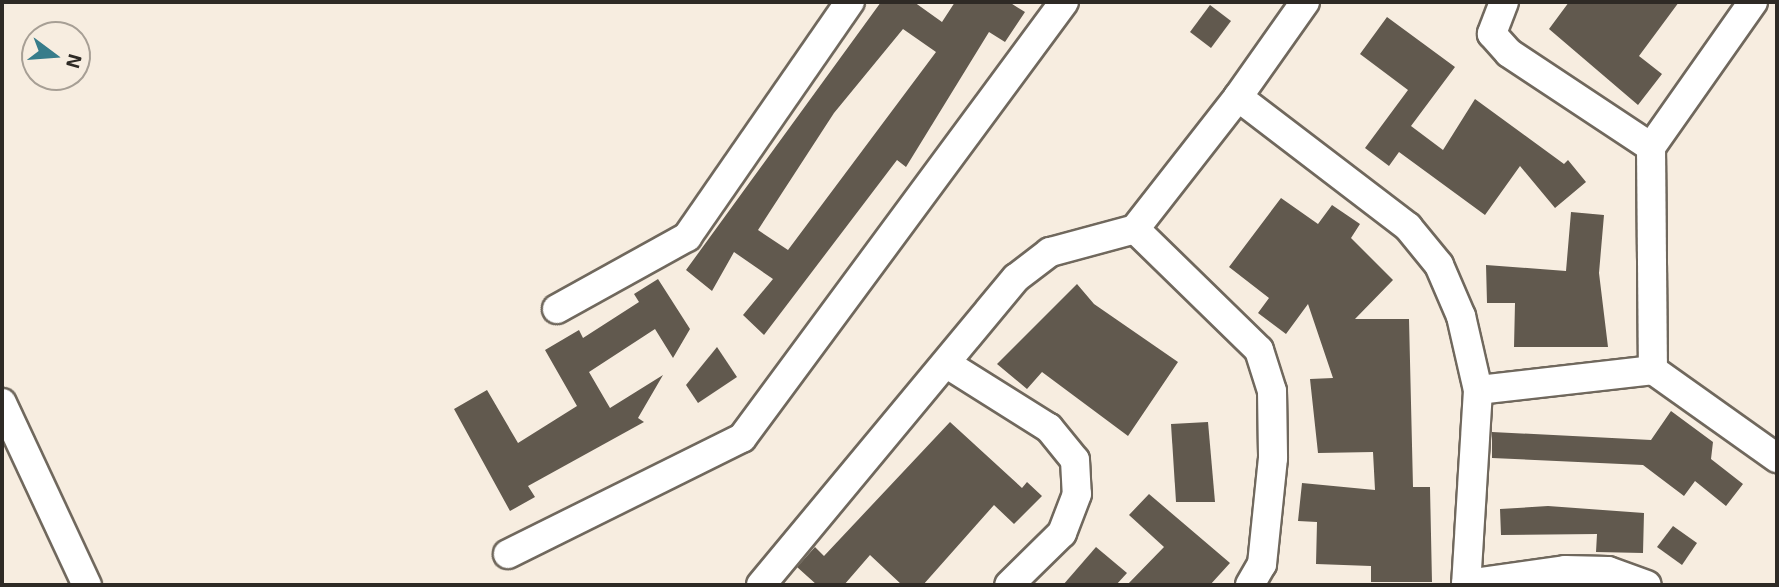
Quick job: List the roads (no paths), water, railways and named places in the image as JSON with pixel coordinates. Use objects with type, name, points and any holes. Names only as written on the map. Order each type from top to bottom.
[{"type":"street","points":[[557,309],[687,237],[850,2]]},
{"type":"street","points":[[508,554],[742,438],[1064,2]]},
{"type":"street","points":[[761,585],[1016,278],[1050,252],[1135,229],[1238,97],[1305,2]]},
{"type":"street","points":[[1504,2],[1492,34],[1509,53],[1651,148]]},
{"type":"street","points":[[1653,370],[1651,148],[1752,2]]},
{"type":"street","points":[[1238,97],[1408,227],[1432,256],[1461,316],[1478,390],[1466,584],[1565,570],[1608,571],[1647,585]]},
{"type":"street","points":[[1135,229],[1259,349],[1272,391],[1273,458],[1262,564],[1250,585]]},
{"type":"street","points":[[947,364],[1049,428],[1075,460],[1077,494],[1062,533],[1009,585]]},
{"type":"street","points":[[1478,390],[1653,370],[1777,458]]},
{"type":"street","points":[[2,403],[86,585]]}]
